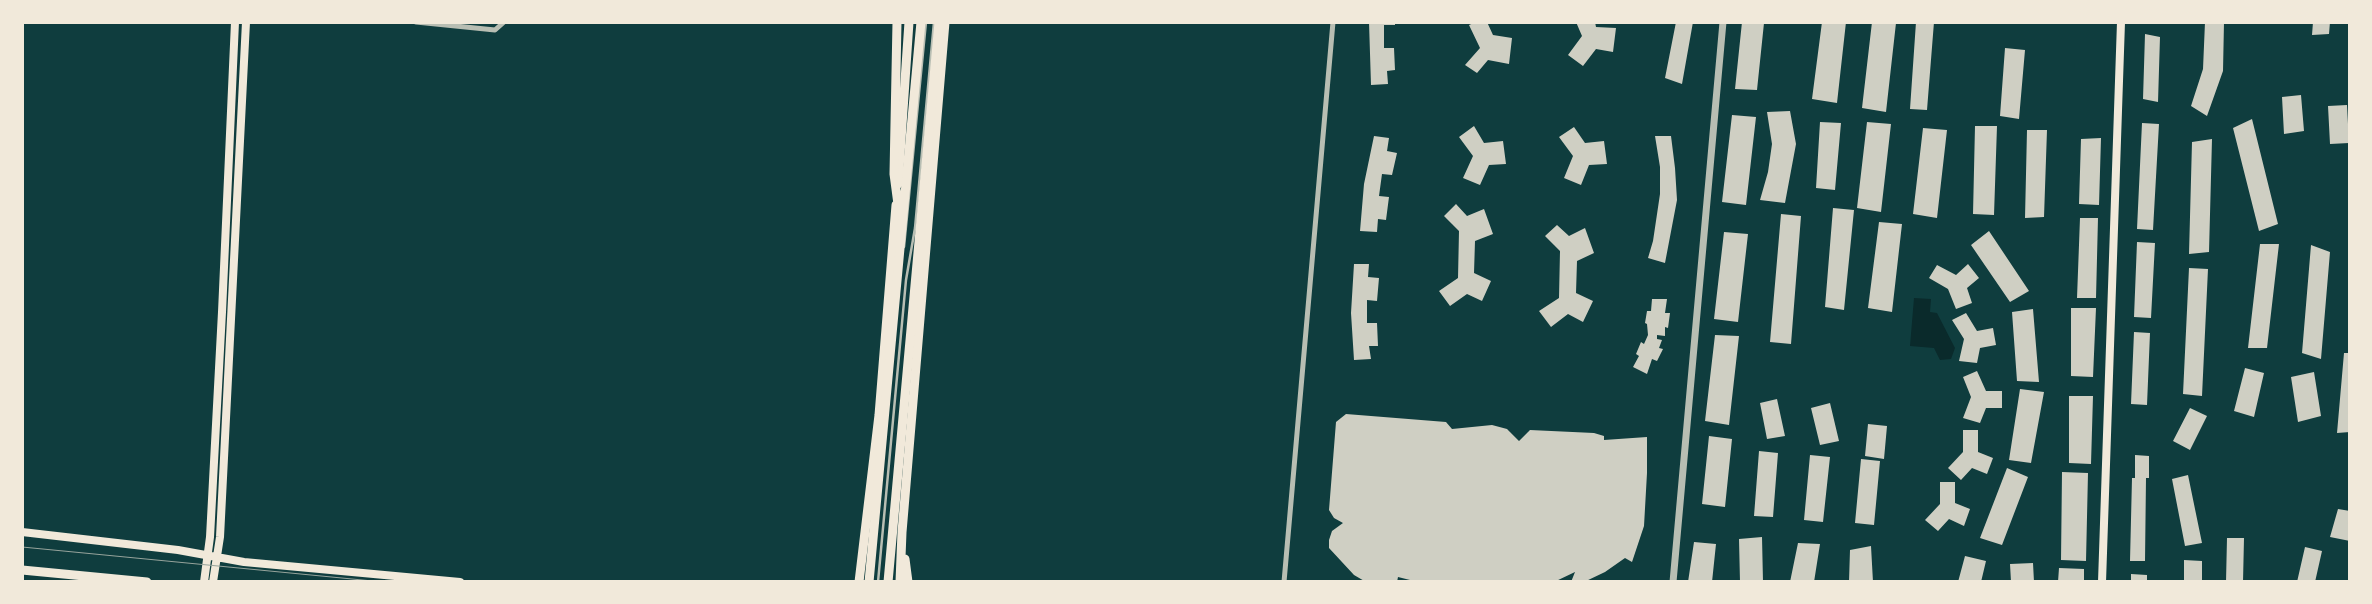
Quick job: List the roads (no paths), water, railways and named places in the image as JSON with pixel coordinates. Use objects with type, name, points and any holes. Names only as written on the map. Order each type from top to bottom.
[{"type":"main road","points":[[204,582],[222,312],[235,22]]},
{"type":"main road","points":[[213,582],[220,537],[246,22]]},
{"type":"main road","points":[[897,22],[894,174],[902,227]]},
{"type":"main road","points":[[859,582],[879,416],[893,252],[909,22]]},
{"type":"main road","points":[[871,582],[921,22]]},
{"type":"main road","points":[[888,582],[939,22]]},
{"type":"main road","points":[[900,582],[902,532],[945,22]]},
{"type":"main road","points":[[2102,582],[2121,22]]},
{"type":"main road","points":[[22,532],[178,550],[253,562],[460,582]]},
{"type":"main road","points":[[902,532],[908,582]]},
{"type":"main road","points":[[22,570],[147,582]]},
{"type":"street","points":[[416,22],[495,30],[504,22]]},
{"type":"street","points":[[1284,582],[1333,22]]},
{"type":"street","points":[[1673,582],[1723,22]]},
{"type":"lane","points":[[871,582],[926,22]]},
{"type":"lane","points":[[878,582],[906,280],[915,228],[934,22]]},
{"type":"lane","points":[[893,252],[904,253]]},
{"type":"water","points":[[1914,298],[1931,299],[1930,312],[1937,313],[1955,348],[1951,359],[1940,360],[1934,348],[1910,346]]},
{"type":"tram line","points":[[22,547],[383,582]]}]
